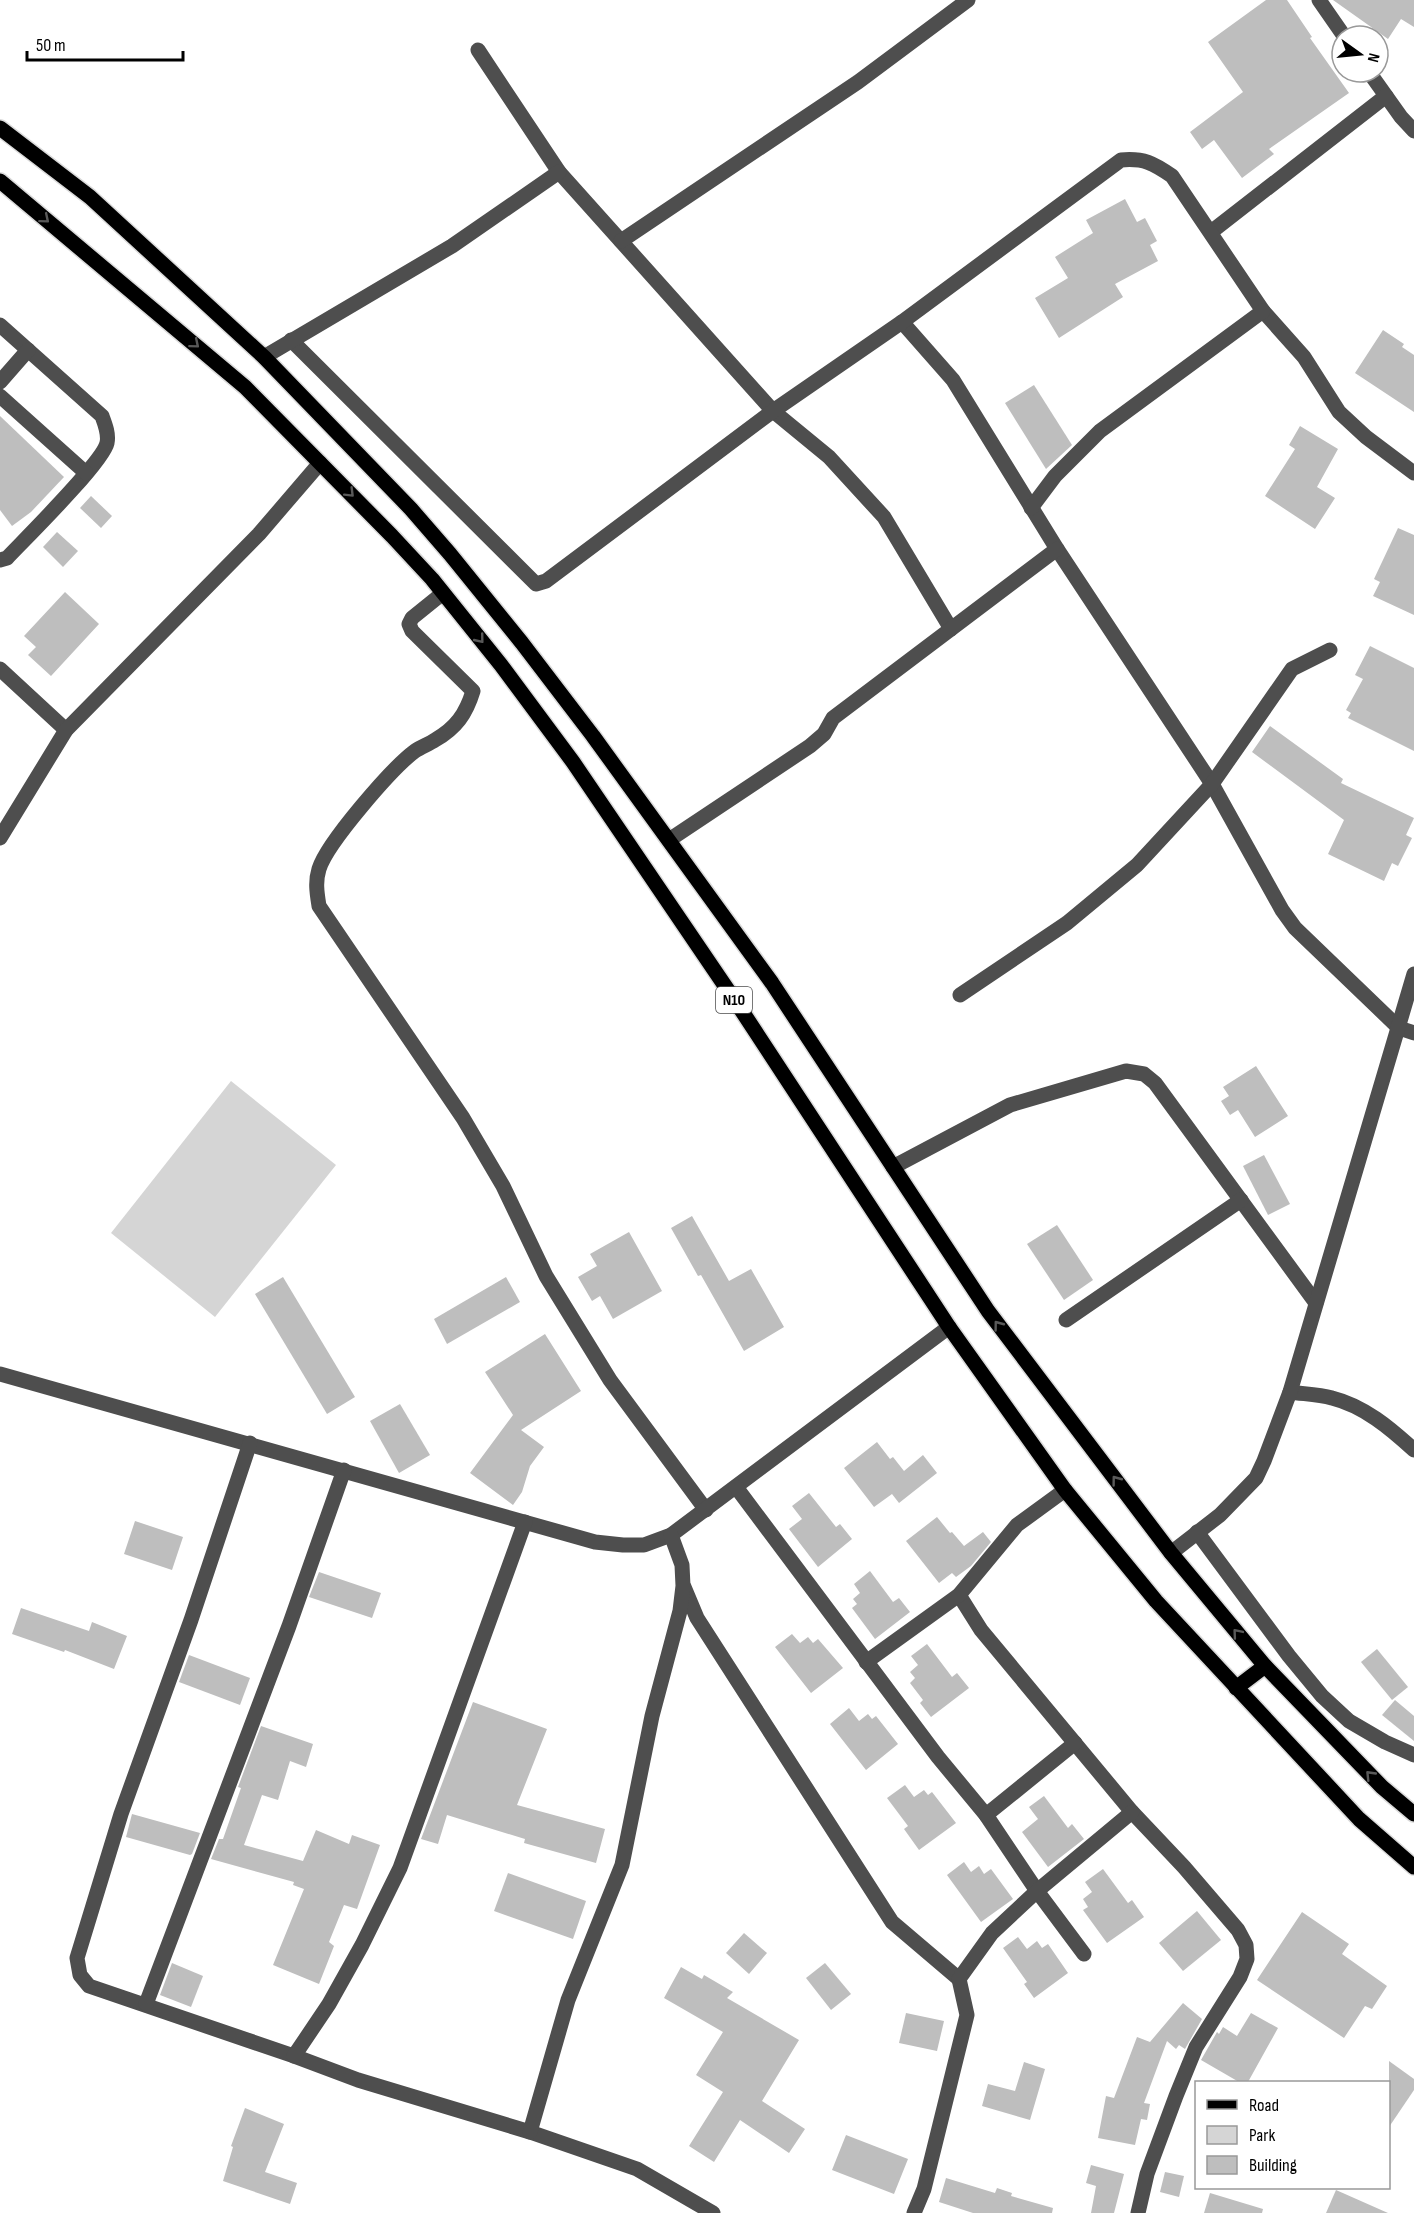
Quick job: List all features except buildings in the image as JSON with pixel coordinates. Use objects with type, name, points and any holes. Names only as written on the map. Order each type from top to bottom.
[{"type":"main road","name":"N10","points":[[0,128],[90,197],[264,357],[411,509],[450,554],[529,652],[669,840],[772,983],[988,1311],[1171,1553],[1265,1666],[1382,1787],[1414,1814]]},
{"type":"main road","name":"N10","points":[[0,182],[244,387],[392,536],[443,593],[501,665],[573,762],[744,1015],[949,1327],[1065,1490],[1156,1601],[1236,1688],[1359,1819],[1414,1867]]},
{"type":"main road","points":[[1236,1688],[1265,1666]]},
{"type":"street","points":[[621,241],[858,82],[968,0]]},
{"type":"street","points":[[1319,0],[1336,24]]},
{"type":"street","points":[[478,50],[559,172],[773,411],[829,457],[884,517],[951,629]]},
{"type":"street","points":[[1378,84],[1414,131]]},
{"type":"street","points":[[1211,232],[1386,96]]},
{"type":"street","points":[[291,340],[536,584],[546,581],[773,411],[902,322],[1121,160],[1137,158],[1154,164],[1172,176],[1263,311],[1304,357],[1339,412],[1366,437],[1414,473]]},
{"type":"street","points":[[264,357],[452,246],[559,172]]},
{"type":"street","points":[[1031,508],[1055,476],[1100,431],[1263,311]]},
{"type":"street","points":[[902,322],[952,380],[1056,549],[1212,784],[1295,928],[1398,1028],[1414,1033]]},
{"type":"street","points":[[0,325],[102,416],[108,441],[104,453],[86,473],[7,558],[0,560]]},
{"type":"street","points":[[0,382],[28,350]]},
{"type":"street","points":[[0,396],[86,473]]},
{"type":"street","points":[[0,838],[66,730],[259,534],[320,463]]},
{"type":"street","points":[[669,840],[810,746],[824,734],[833,718],[1056,549]]},
{"type":"street","points":[[443,593],[412,618],[409,624],[412,631],[473,691],[467,709],[453,728],[415,751],[387,776],[339,836],[320,867],[316,888],[319,906],[464,1118],[503,1186],[546,1276],[610,1380],[706,1510]]},
{"type":"street","points":[[960,994],[1067,923],[1129,872],[1212,784],[1292,669],[1330,650]]},
{"type":"street","points":[[0,669],[66,730]]},
{"type":"street","points":[[1171,1553],[1220,1515],[1256,1478],[1290,1392],[1414,974]]},
{"type":"street","points":[[893,1167],[1010,1105],[1126,1071],[1144,1074],[1155,1083],[1316,1303]]},
{"type":"street","points":[[1066,1320],[1240,1200]]},
{"type":"street","points":[[0,1374],[595,1542],[644,1545],[671,1535],[706,1510],[949,1327]]},
{"type":"street","points":[[1290,1392],[1332,1398],[1360,1408],[1394,1432],[1414,1450]]},
{"type":"street","points":[[250,1443],[191,1620],[121,1814],[78,1958],[80,1975],[89,1986],[146,2004],[358,2080],[530,2132],[637,2169],[713,2213]]},
{"type":"street","points":[[146,2004],[289,1626],[344,1470]]},
{"type":"street","points":[[736,1487],[938,1757],[986,1815],[1037,1891],[1084,1954]]},
{"type":"street","points":[[866,1662],[959,1595],[1017,1526],[1065,1490]]},
{"type":"street","points":[[294,2056],[329,2004],[362,1945],[400,1868],[525,1522]]},
{"type":"street","points":[[1197,1532],[1289,1656],[1322,1696],[1349,1721],[1385,1742],[1414,1755]]},
{"type":"street","points":[[530,2132],[568,2000],[622,1865],[652,1716],[680,1611],[683,1586],[682,1565],[671,1535]]},
{"type":"street","points":[[683,1586],[697,1618],[892,1922],[959,1979],[968,2015],[927,2178],[914,2213]]},
{"type":"street","points":[[959,1595],[981,1630],[1132,1812],[1184,1867],[1238,1930],[1246,1945],[1247,1959],[1240,1977],[1196,2047],[1176,2096],[1148,2174],[1138,2213]]},
{"type":"street","points":[[986,1815],[1075,1743]]},
{"type":"street","points":[[959,1979],[992,1933],[1037,1891],[1132,1812]]},
{"type":"green space","points":[[231,1081],[336,1165],[215,1317],[111,1233]]}]
